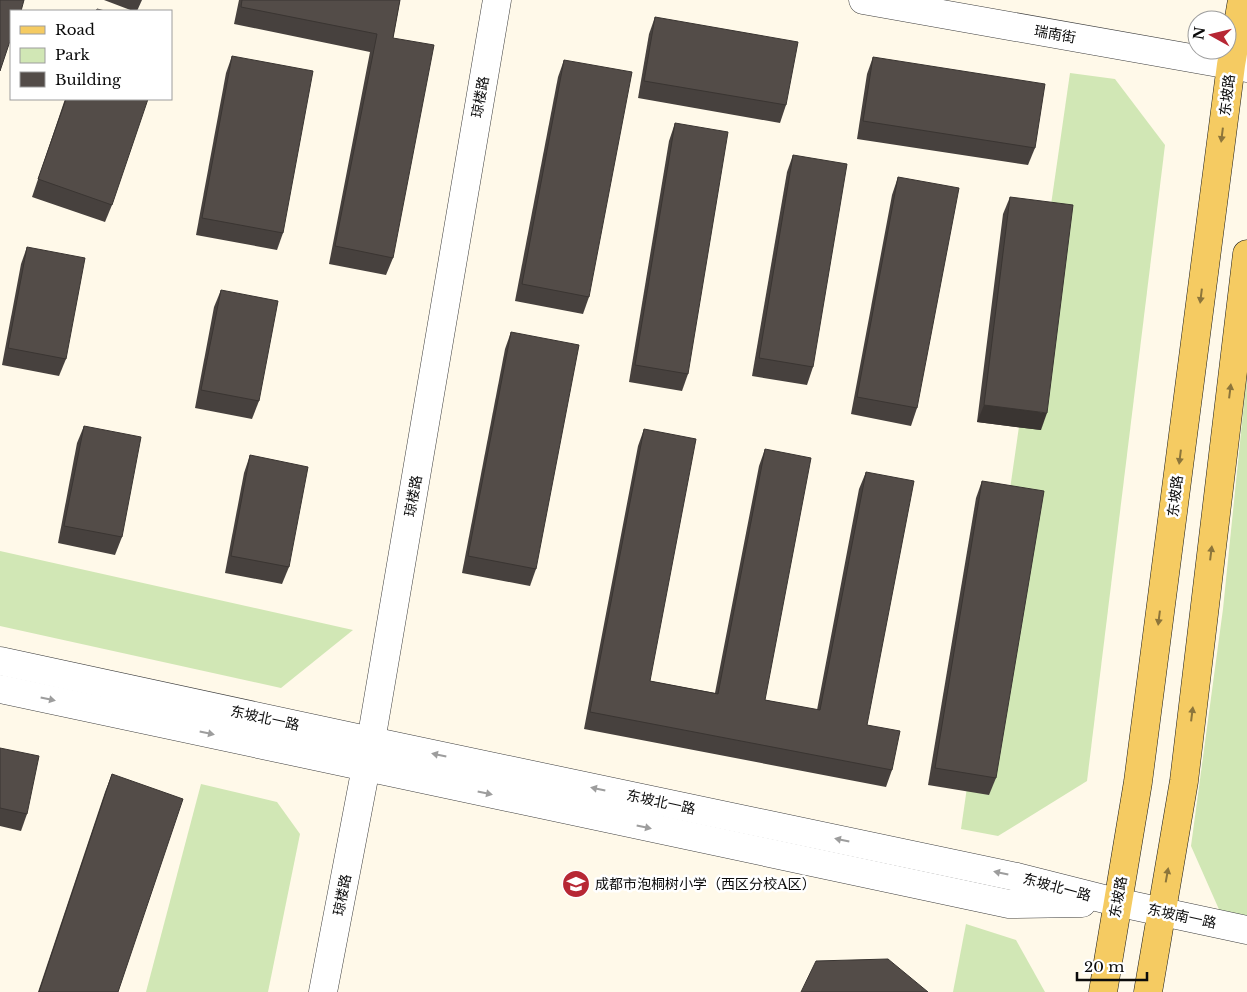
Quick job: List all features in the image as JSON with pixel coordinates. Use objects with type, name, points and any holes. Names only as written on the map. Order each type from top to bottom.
[{"type":"main road","name":"东坡路","points":[[1102,992],[1138,782],[1239,67],[1242,0]]},
{"type":"main road","points":[[1148,992],[1184,781],[1247,254]]},
{"type":"street","name":"琼楼路","points":[[323,992],[371,741],[497,0]]},
{"type":"street","name":"瑞南街","points":[[863,0],[1239,67]]},
{"type":"street","name":"东坡北一路","points":[[0,661],[371,741],[1017,876],[1116,902]]},
{"type":"street","name":"东坡北一路","points":[[0,689],[1009,904],[1116,902]]},
{"type":"street","name":"东坡南一路","points":[[1116,902],[1247,930]]},
{"type":"green space","points":[[1070,73],[1115,79],[1165,145],[1087,781],[998,836],[961,829]]},
{"type":"green space","points":[[1247,374],[1247,915],[1221,914],[1191,846],[1223,609]]},
{"type":"green space","points":[[0,551],[353,630],[281,688],[0,626]]},
{"type":"green space","points":[[201,784],[277,802],[300,834],[268,992],[146,992]]},
{"type":"green space","points":[[966,924],[1016,940],[1045,992],[953,992]]},
{"type":"building","points":[[0,0],[24,0],[21,10],[10,10],[10,41],[0,71]]},
{"type":"building","points":[[242,0],[400,0],[393,38],[434,45],[393,258],[335,246],[377,34],[241,7]]},
{"type":"building","points":[[655,17],[798,42],[786,105],[644,81]]},
{"type":"building","points":[[232,56],[313,71],[283,233],[202,218]]},
{"type":"building","points":[[873,57],[1045,84],[1035,148],[863,121]]},
{"type":"building","points":[[564,60],[632,72],[589,297],[522,284]]},
{"type":"building","points":[[66,100],[148,100],[112,205],[38,179]]},
{"type":"building","points":[[675,123],[728,132],[688,374],[635,365]]},
{"type":"building","points":[[793,155],[847,164],[813,367],[759,358]]},
{"type":"building","points":[[898,177],[959,188],[917,408],[857,397]]},
{"type":"building","points":[[1010,197],[1073,205],[1047,413],[984,405]]},
{"type":"building","points":[[27,247],[85,258],[66,359],[8,348]]},
{"type":"building","points":[[221,290],[278,301],[259,401],[201,390]]},
{"type":"building","points":[[511,332],[579,345],[536,569],[468,556]]},
{"type":"building","points":[[84,426],[141,437],[122,537],[64,526]]},
{"type":"building","points":[[644,429],[696,439],[650,681],[718,694],[765,449],[811,458],[765,700],[820,710],[866,472],[914,481],[867,725],[900,731],[892,770],[590,712]]},
{"type":"building","points":[[250,455],[308,467],[289,567],[231,556]]},
{"type":"building","points":[[982,481],[1044,491],[996,778],[935,768]]},
{"type":"building","points":[[0,748],[39,756],[27,814],[0,808]]},
{"type":"building","points":[[112,774],[183,799],[118,992],[39,992]]},
{"type":"building","points":[[888,959],[928,992],[801,992],[816,961]]},
{"type":"place","name":"成都市泡桐树小学（西区分校A区）","points":[[576,884]]}]
